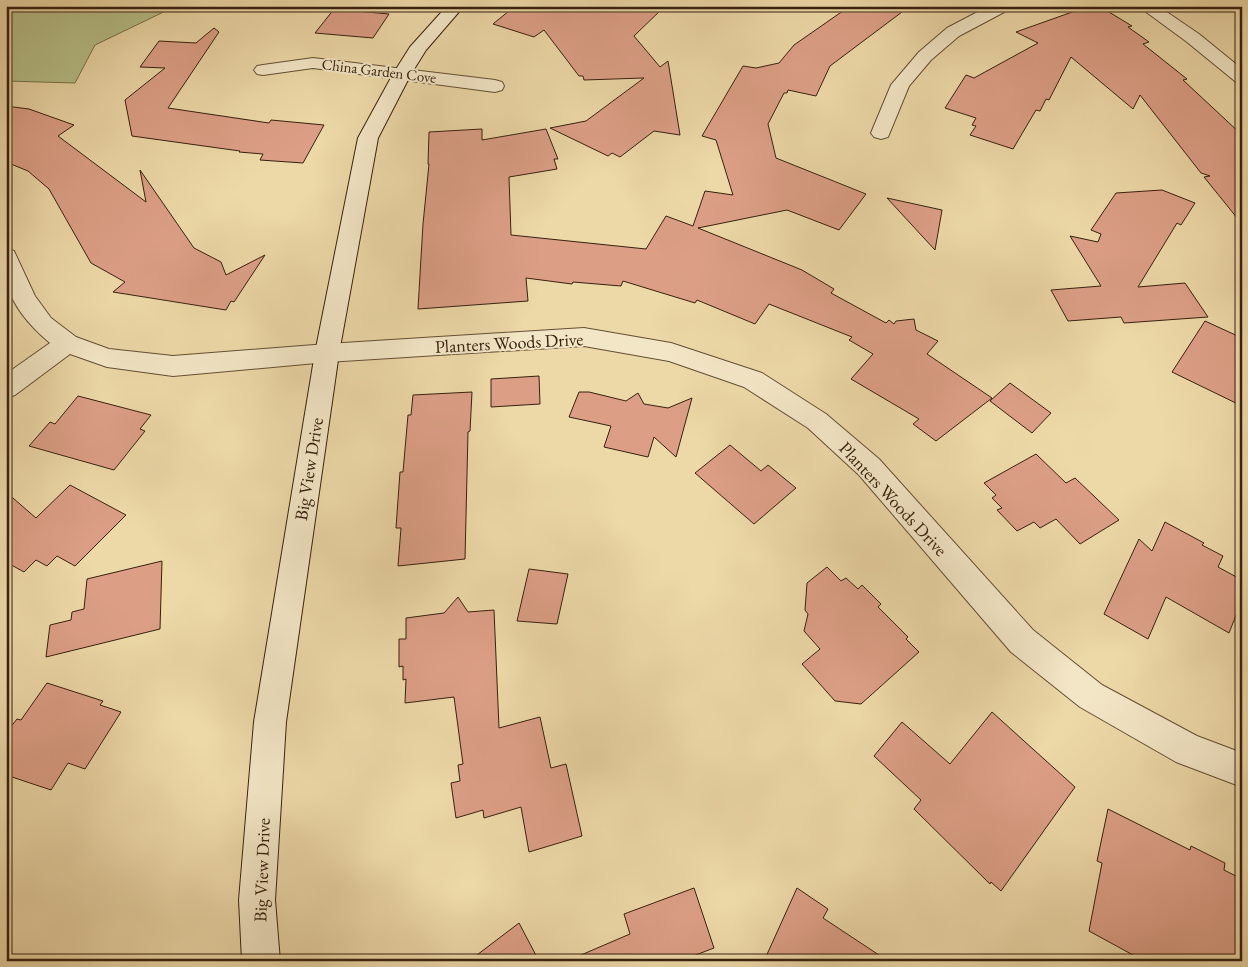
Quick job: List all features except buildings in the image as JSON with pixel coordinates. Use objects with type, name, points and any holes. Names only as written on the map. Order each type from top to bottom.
[{"type":"street","name":"Big View Drive","points":[[261,961],[258,900],[270,722],[327,353],[368,138],[402,74],[419,47],[456,6]]},
{"type":"street","points":[[881,133],[900,84],[925,56],[953,32],[1002,6]]},
{"type":"street","points":[[1146,6],[1193,38],[1242,78]]},
{"type":"street","name":"China Garden Cove","points":[[263,70],[313,63],[494,86]]},
{"type":"street","name":"Planters Woods Drive","points":[[6,256],[25,299],[43,324],[67,343],[107,358],[173,366],[327,353],[584,337],[671,352],[752,380],[817,421],[869,467],[1022,641],[1091,696],[1188,750],[1242,770]]},
{"type":"street","points":[[6,388],[67,343]]},
{"type":"green space","points":[[6,6],[176,6],[95,45],[75,83],[6,81]]}]
